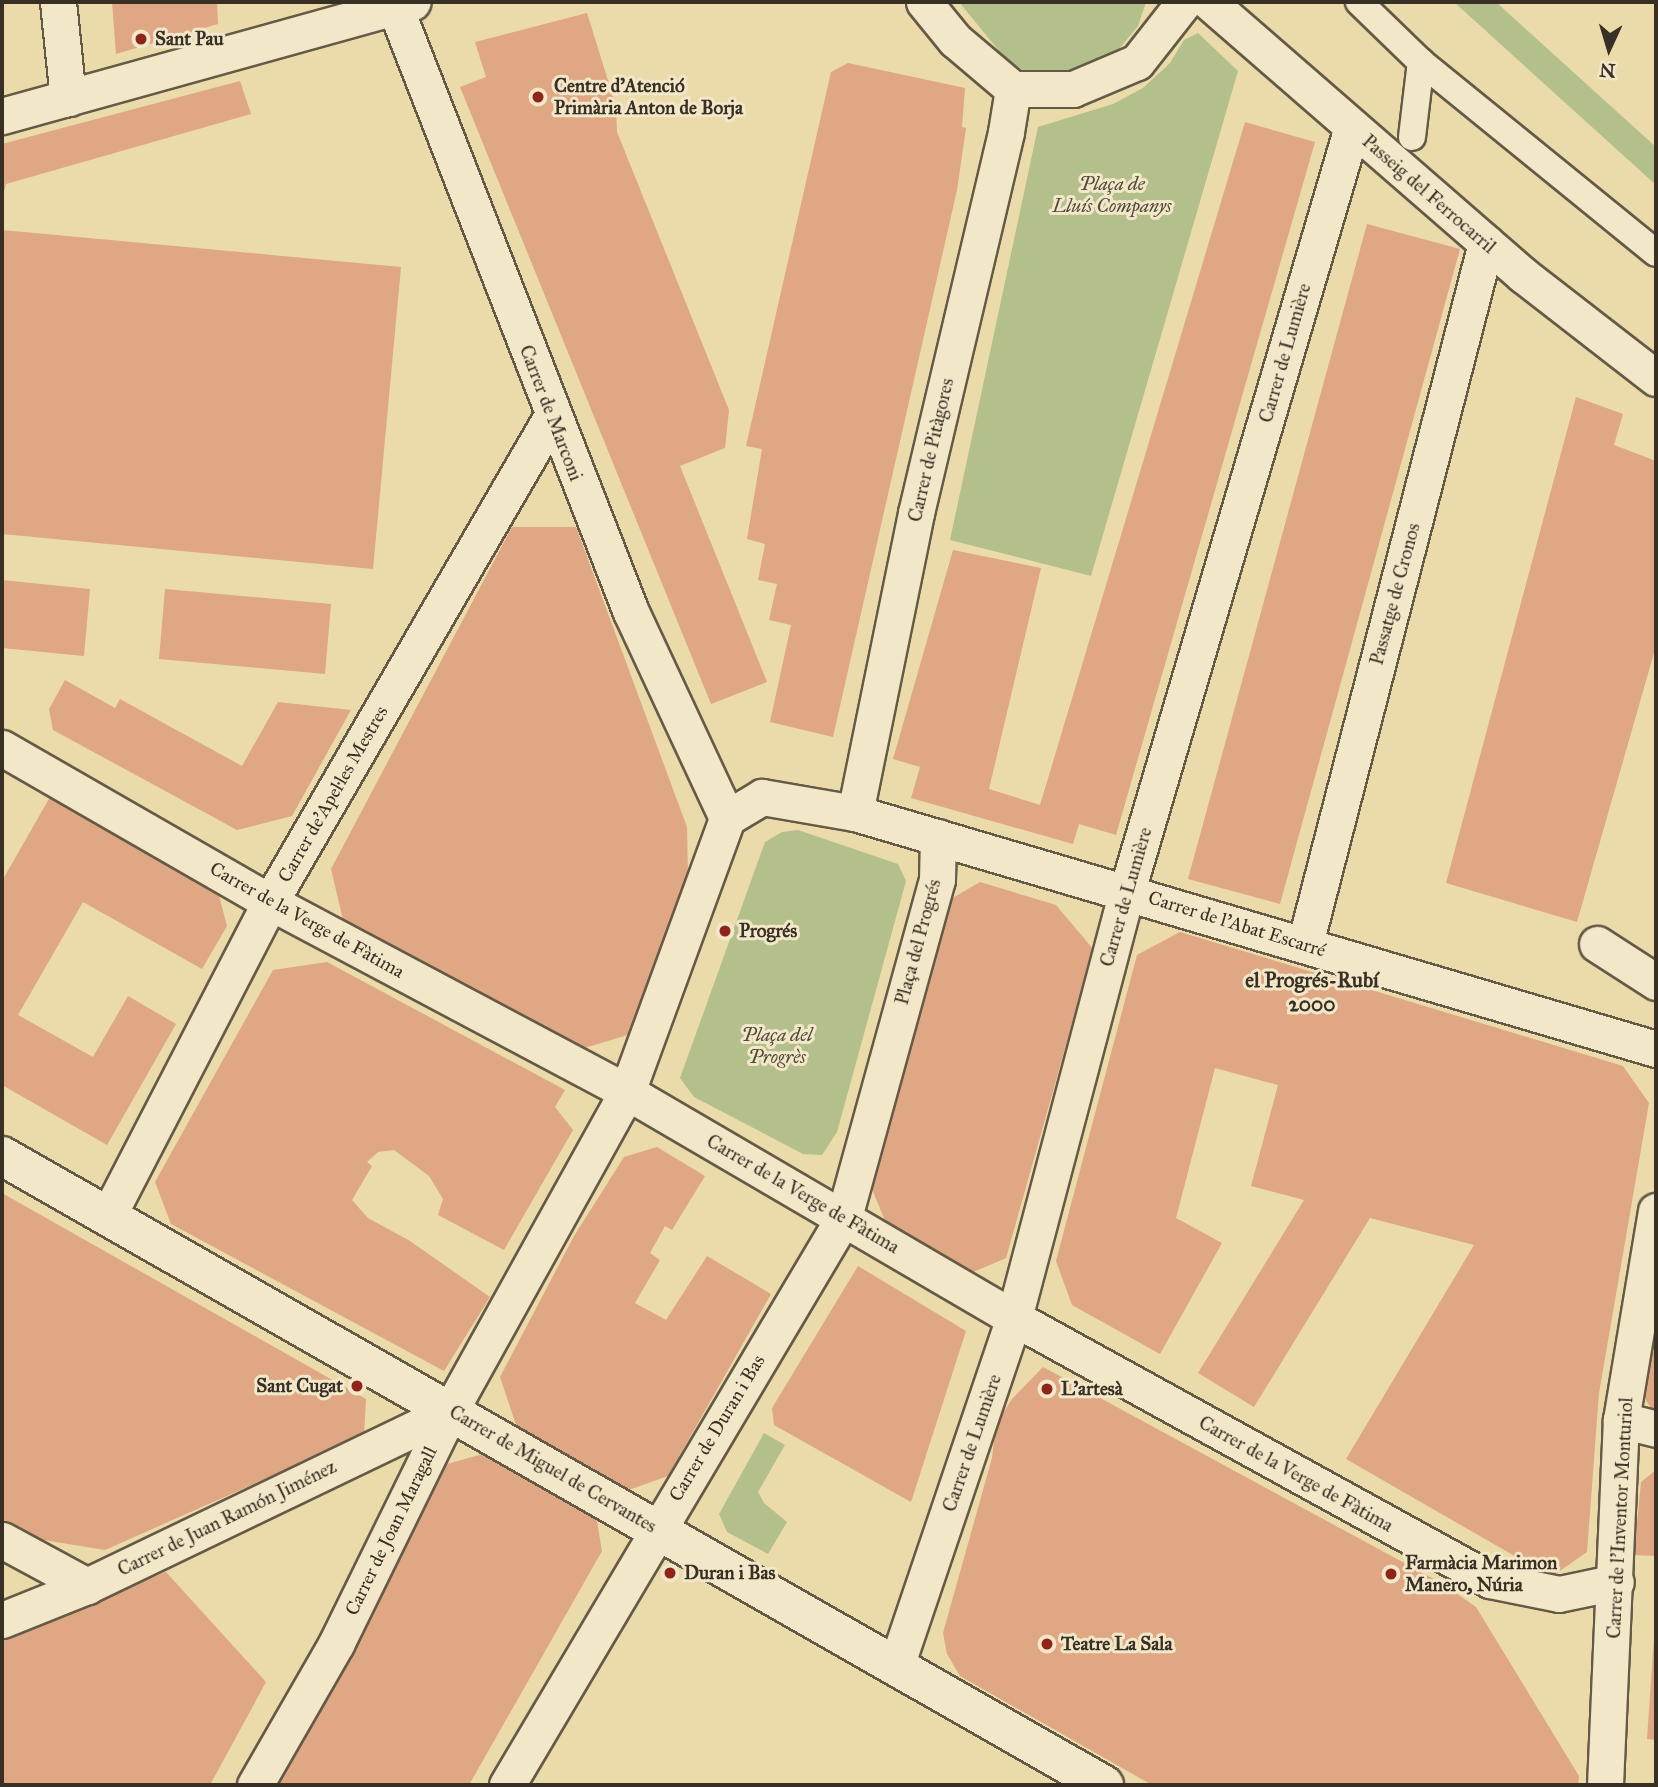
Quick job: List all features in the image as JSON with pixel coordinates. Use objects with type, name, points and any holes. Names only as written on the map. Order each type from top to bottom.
[{"type":"street","points":[[924,2],[955,40],[1013,89],[1073,89],[1137,62],[1184,2]]},
{"type":"street","name":"Passeig del Ferrocarril","points":[[1209,2],[1486,243],[1656,377]]},
{"type":"street","points":[[1359,2],[1421,62],[1656,253]]},
{"type":"street","points":[[2,116],[400,3]]},
{"type":"street","name":"Carrer de Marconi","points":[[400,3],[552,416],[631,612],[727,818]]},
{"type":"street","points":[[59,4],[68,98]]},
{"type":"street","points":[[1412,137],[1421,62]]},
{"type":"street","name":"Carrer de Pitàgores","points":[[855,813],[916,513],[1013,89]]},
{"type":"street","name":"Carrer de Lumière","points":[[896,1666],[1014,1318],[1126,891],[1352,127]]},
{"type":"street","name":"Passatge de Cronos","points":[[1305,944],[1486,243]]},
{"type":"street","name":"Carrer de'Apel·les Mestres","points":[[108,1216],[270,902],[552,416]]},
{"type":"street","name":"Carrer de la Verge de Fàtima","points":[[2,748],[270,902],[627,1092],[1014,1318],[1490,1580],[1559,1594],[1616,1582]]},
{"type":"street","points":[[627,1092],[727,818],[762,797],[855,813],[938,837]]},
{"type":"street","name":"Carrer de l'Abat Escarré","points":[[938,837],[1656,1049]]},
{"type":"street","name":"Plaça del Progrés","points":[[844,1217],[937,880],[938,837]]},
{"type":"street","points":[[1597,944],[1656,982]]},
{"type":"street","name":"Carrer de Joan Maragall","points":[[255,1785],[336,1644],[450,1410],[627,1092]]},
{"type":"street","name":"Carrer de Miguel de Cervantes","points":[[2,1156],[1104,1785]]},
{"type":"street","name":"Carrer de l'Inventor Monturiol","points":[[1605,1785],[1621,1420],[1656,1211]]},
{"type":"street","name":"Carrer de Duran i Bas","points":[[507,1785],[844,1217]]},
{"type":"street","name":"Carrer de Juan Ramón Jiménez","points":[[2,1620],[87,1586],[450,1410]]},
{"type":"street","points":[[1621,1420],[1656,1429]]},
{"type":"street","points":[[2,1540],[87,1586]]},
{"type":"green space","points":[[959,2],[1146,2],[1138,26],[1114,55],[1071,75],[1027,73],[1004,57]]},
{"type":"green space","points":[[1454,2],[1496,2],[1656,147],[1656,185]]},
{"type":"green space","name":"Plaça de Lluís Companys","points":[[1198,33],[1238,71],[1091,576],[950,540],[1038,127],[1113,104],[1143,88],[1170,63],[1184,40]]},
{"type":"green space","name":"Plaça del Progrès","points":[[798,830],[898,864],[906,881],[837,1132],[822,1155],[803,1154],[694,1097],[680,1078],[765,842],[782,832]]},
{"type":"green space","points":[[764,1433],[785,1445],[758,1492],[764,1503],[787,1522],[768,1554],[727,1532],[719,1514]]},
{"type":"building","name":"Sant Pau","points":[[112,2],[217,2],[218,24],[116,54]]},
{"type":"building","points":[[587,13],[616,106],[617,132],[729,410],[725,448],[680,466],[767,682],[711,704],[460,87],[486,77],[475,42]]},
{"type":"building","points":[[848,63],[965,88],[962,127],[966,128],[957,190],[833,737],[770,722],[791,625],[769,620],[777,584],[758,580],[765,544],[747,539],[762,449],[746,446],[831,72]]},
{"type":"building","points":[[240,81],[251,114],[6,184],[2,199],[2,144]]},
{"type":"building","points":[[1245,122],[1315,142],[1116,835],[1079,824],[1073,844],[911,798],[920,767],[893,759],[953,550],[1041,568],[989,789],[1040,805]]},
{"type":"building","points":[[1367,224],[1460,249],[1280,904],[1188,879]]},
{"type":"building","points":[[2,230],[401,267],[373,569],[2,534]]},
{"type":"building","points":[[1576,397],[1623,414],[1614,445],[1656,461],[1656,646],[1577,922],[1446,883]]},
{"type":"building","points":[[512,527],[576,527],[687,827],[688,876],[631,1034],[578,1050],[343,920],[331,869]]},
{"type":"building","points":[[2,580],[90,589],[84,656],[2,648]]},
{"type":"building","points":[[165,589],[331,604],[325,674],[159,659]]},
{"type":"building","points":[[65,680],[115,708],[120,699],[242,766],[278,702],[351,710],[292,816],[237,830],[53,730],[49,709]]},
{"type":"building","points":[[50,797],[218,892],[227,926],[202,969],[83,902],[18,1015],[93,1057],[128,996],[176,1024],[107,1145],[2,1085],[2,881]]},
{"type":"building","points":[[980,882],[1056,905],[1093,949],[1006,1258],[971,1273],[886,1223],[869,1182],[942,904]]},
{"type":"building","points":[[1180,932],[1623,1066],[1649,1103],[1599,1393],[1587,1552],[1551,1577],[1346,1459],[1474,1245],[1370,1218],[1254,1407],[1198,1373],[1304,1200],[1251,1186],[1278,1085],[1215,1068],[1176,1218],[1222,1243],[1160,1354],[1072,1305],[1056,1261],[1137,955]]},
{"type":"building","points":[[327,962],[565,1090],[555,1107],[573,1130],[504,1250],[438,1215],[443,1199],[429,1176],[394,1150],[378,1152],[367,1162],[372,1166],[352,1200],[368,1218],[410,1241],[490,1297],[444,1371],[171,1224],[155,1182],[273,970]]},
{"type":"building","points":[[657,1147],[705,1176],[672,1230],[665,1226],[650,1253],[660,1260],[635,1303],[666,1320],[707,1256],[771,1294],[668,1476],[620,1493],[518,1431],[500,1377],[574,1236],[624,1157]]},
{"type":"building","points":[[2,1193],[366,1399],[364,1435],[105,1550],[37,1539],[2,1520]]},
{"type":"building","points":[[858,1266],[966,1331],[911,1502],[774,1425],[772,1408]]},
{"type":"building","points":[[1656,1337],[1656,1415],[1645,1399]]},
{"type":"building","points":[[1043,1367],[1443,1584],[1476,1607],[1579,1776],[1578,1785],[1152,1785],[960,1676],[947,1654],[943,1633],[992,1458],[996,1424],[1012,1399]]},
{"type":"building","points":[[490,1452],[595,1510],[602,1551],[469,1785],[265,1785],[447,1464]]},
{"type":"building","points":[[1656,1470],[1656,1556],[1634,1555],[1641,1482]]},
{"type":"building","points":[[166,1572],[266,1682],[210,1785],[2,1785],[2,1638]]},
{"type":"building","points":[[1654,1638],[1656,1639],[1656,1740],[1647,1739]]},
{"type":"place","name":"Sant Pau","points":[[141,39]]},
{"type":"place","name":"Centre d'Atenció Primària Anton de Borja","points":[[538,97]]},
{"type":"place","name":"Progrés","points":[[725,931]]},
{"type":"place","name":"Sant Cugat","points":[[357,1386]]},
{"type":"place","name":"L'artesà","points":[[1047,1389]]},
{"type":"place","name":"Duran i Bas","points":[[670,1573]]},
{"type":"place","name":"Farmàcia Marimon Manero, Núria","points":[[1391,1574]]},
{"type":"place","name":"Teatre La Sala","points":[[1047,1644]]},
{"type":"district","name":"el Progrés-Rubí 2000","points":[[1312,992]]}]
